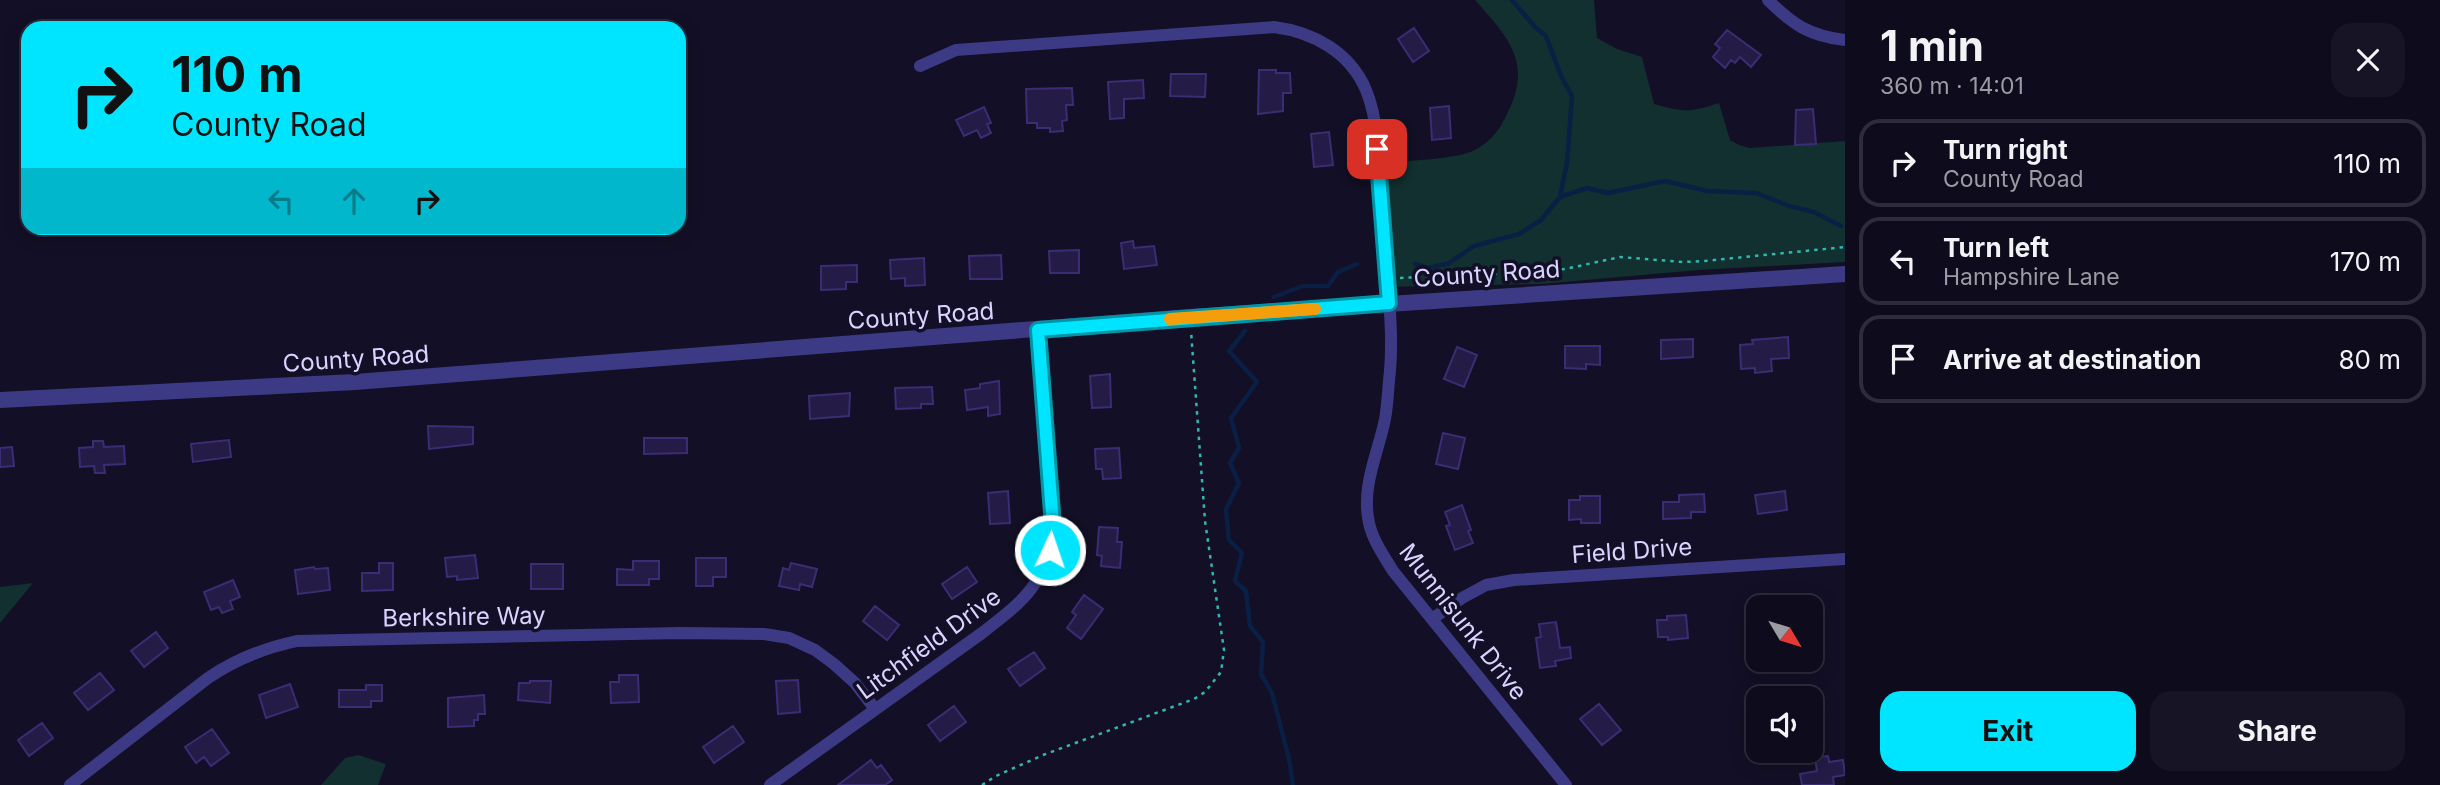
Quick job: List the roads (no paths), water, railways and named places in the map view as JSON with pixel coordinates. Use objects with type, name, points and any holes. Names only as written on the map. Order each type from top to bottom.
[{"type":"street","points":[[1768,0],[1789,21],[1823,37],[1845,40]]},
{"type":"street","name":"Munnisunk Drive","points":[[919,66],[956,50],[1274,26],[1311,36],[1332,48],[1349,63],[1366,89],[1375,123],[1389,303],[1390,367],[1385,420],[1371,467],[1367,496],[1369,523],[1378,547],[1393,571],[1566,785]]},
{"type":"street","name":"County Road","points":[[0,400],[355,382],[1189,317],[1845,274]]},
{"type":"street","name":"Litchfield Drive","points":[[770,785],[1004,616],[1028,595],[1040,579],[1050,550],[1053,526],[1038,330]]},
{"type":"street","name":"Field Drive","points":[[1432,619],[1486,585],[1514,580],[1845,559]]},
{"type":"street","name":"Berkshire Way","points":[[70,785],[227,665],[271,647],[297,641],[680,633],[764,634],[789,638],[815,650],[855,683],[875,709]]},
{"type":"waterway","points":[[1415,264],[1429,268],[1449,263],[1474,246],[1519,234],[1541,220],[1560,197],[1567,163],[1572,96],[1561,76],[1546,36],[1512,0]]},
{"type":"waterway","points":[[1560,197],[1587,188],[1608,193],[1665,181],[1707,191],[1756,193],[1814,212],[1841,226]]},
{"type":"waterway","points":[[1274,297],[1303,286],[1328,286],[1338,272],[1357,264]]},
{"type":"waterway","points":[[1245,331],[1229,351],[1257,382],[1231,418],[1239,448],[1230,463],[1239,483],[1226,509],[1229,540],[1242,553],[1235,581],[1246,591],[1250,626],[1263,642],[1261,674],[1272,693],[1293,785]]}]
